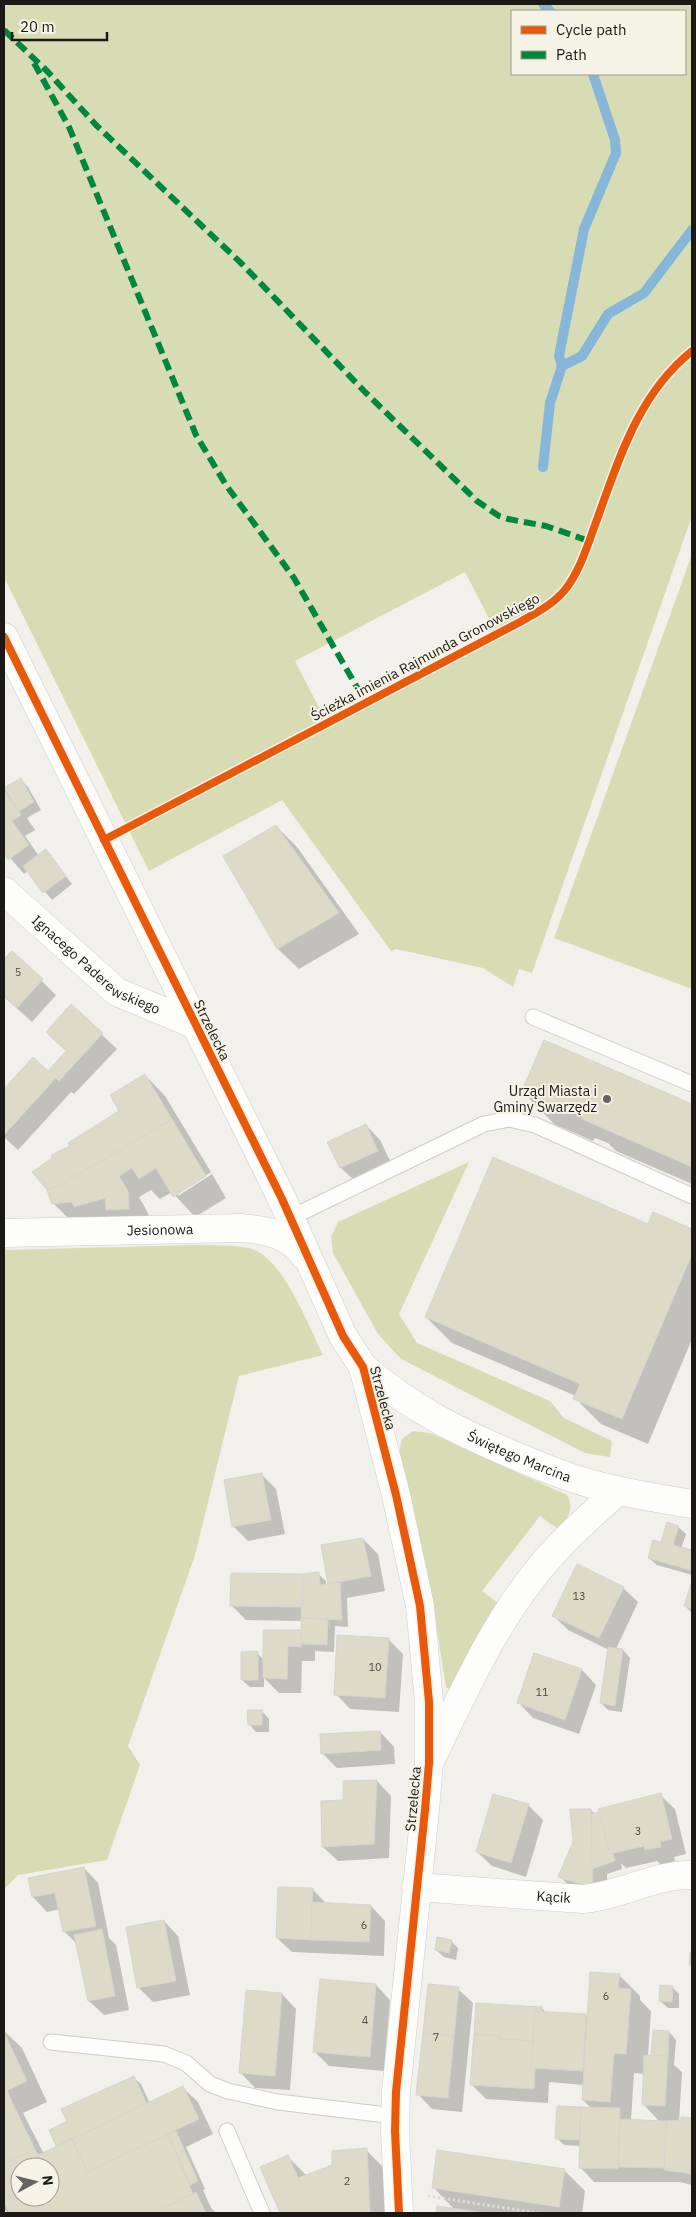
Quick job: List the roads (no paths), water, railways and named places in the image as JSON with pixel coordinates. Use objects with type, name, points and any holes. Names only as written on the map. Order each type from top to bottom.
[{"type":"street","name":"Strzelecka","points":[[4,637],[290,1218],[344,1336],[363,1367],[396,1495],[420,1606],[429,1702],[429,1762],[395,2116],[399,2213]]},
{"type":"street","name":"Ignacego Paderewskiego","points":[[4,891],[117,992],[196,1025]]},
{"type":"street","name":"Jesionowa","points":[[4,1233],[241,1228],[278,1234],[298,1248],[307,1258]]},
{"type":"street","name":"Świętego Marcina","points":[[363,1367],[392,1392],[447,1425],[547,1469],[618,1491],[692,1504]]},
{"type":"street","name":"Strzelecka","points":[[429,1762],[484,1654],[527,1585],[551,1554],[576,1528],[618,1491]]},
{"type":"street","name":"Kącik","points":[[416,1887],[583,1899],[602,1898],[670,1877],[689,1875]]},
{"type":"lane","points":[[533,1017],[692,1084]]},
{"type":"lane","points":[[290,1218],[484,1124],[509,1119],[535,1125],[692,1196]]},
{"type":"lane","points":[[51,2042],[164,2054],[186,2063],[210,2084],[228,2091],[278,2102],[395,2116]]},
{"type":"lane","points":[[227,2131],[262,2213]]},
{"type":"waterway","points":[[543,4],[549,10]]},
{"type":"waterway","points":[[593,75],[615,140],[616,153],[584,229],[559,356],[562,366],[582,356],[608,314],[644,293],[692,230]]},
{"type":"waterway","points":[[543,467],[550,403],[562,366]]},
{"type":"place","name":"Urząd Miasta i Gminy Swarzędz","points":[[607,1099]]}]
